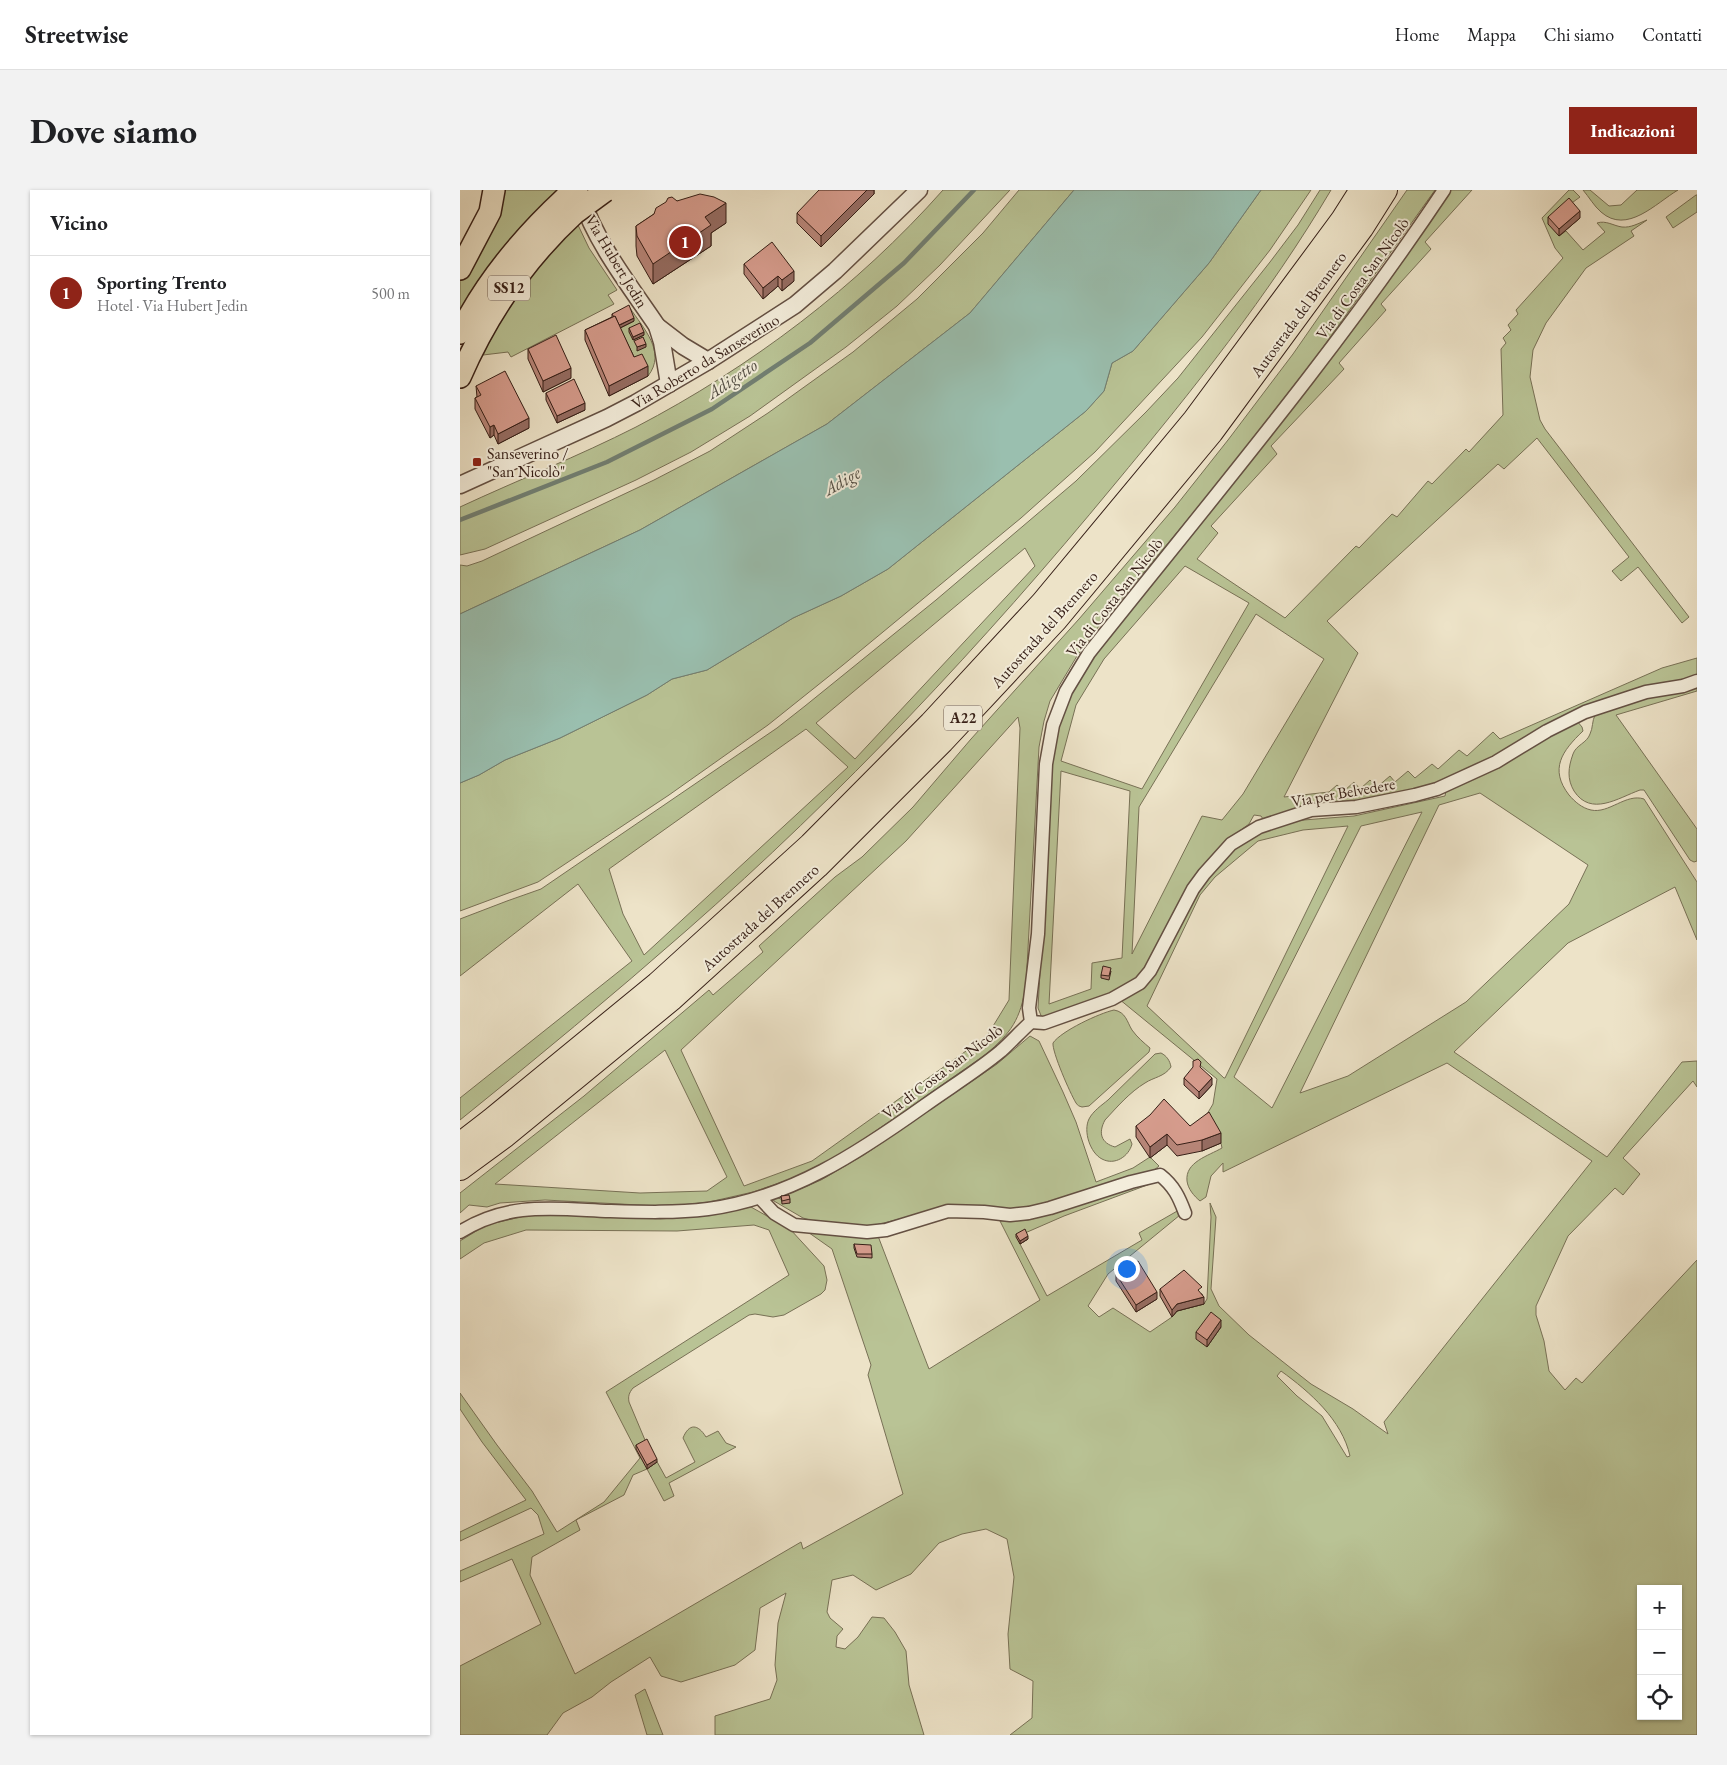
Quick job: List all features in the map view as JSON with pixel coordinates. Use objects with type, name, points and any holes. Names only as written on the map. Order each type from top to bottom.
[{"type":"highway","points":[[460,269],[490,212],[494,190]]},
{"type":"highway","name":"Autostrada del Brennero","points":[[460,1145],[491,1122],[658,984],[810,845],[930,724],[1043,603],[1195,420],[1343,220],[1362,190]]},
{"type":"highway","name":"Autostrada del Brennero","points":[[460,1168],[505,1135],[672,998],[816,866],[948,734],[1055,620],[1211,432],[1361,228],[1385,190]]},
{"type":"highway","name":"SS12","points":[[460,333],[483,293],[514,251],[539,222],[576,196],[606,191]]},
{"type":"highway","name":"SS12","points":[[460,377],[475,344],[514,280],[542,245],[576,196]]},
{"type":"street","name":"Via Roberto da Sanseverino","points":[[460,485],[608,418],[708,361],[795,305],[835,271],[919,190]]},
{"type":"street","name":"Via di Costa San Nicolò","points":[[460,1232],[492,1216],[526,1209],[553,1208],[657,1212],[709,1208],[760,1198],[815,1176],[842,1162],[1001,1051],[1031,1022],[1029,1008],[1038,934],[1046,764],[1053,725],[1066,691],[1088,653],[1336,342],[1444,190]]},
{"type":"street","name":"Via Hubert Jedin","points":[[576,196],[585,209],[600,239],[658,326],[683,346],[708,361]]},
{"type":"street","name":"Via Hubert Jedin","points":[[658,326],[669,384]]},
{"type":"street","name":"Via per Belvedere","points":[[1031,1022],[1044,1023],[1087,1009],[1140,983],[1150,971],[1193,889],[1204,874],[1231,844],[1259,828],[1311,810],[1356,807],[1437,789],[1496,762],[1555,726],[1585,712],[1646,692],[1683,686],[1697,681]]},
{"type":"street","points":[[760,1198],[774,1213],[794,1225],[867,1232],[886,1230],[948,1211],[1010,1215],[1030,1213],[1160,1175],[1171,1185],[1185,1213]]},
{"type":"shaded area","points":[[500,190],[561,190],[460,314],[460,281],[492,220]]},
{"type":"shaded area","points":[[943,190],[1010,190],[940,265],[897,306],[846,347],[750,416],[691,452],[636,480],[485,549],[460,555],[460,507],[614,438],[679,404],[720,378],[761,351],[838,292],[910,226]]},
{"type":"shaded area","points":[[1019,190],[1074,190],[970,313],[827,424],[640,530],[460,614],[460,565],[467,566],[482,561],[654,480],[710,451],[768,413],[853,352],[917,299],[983,233]]},
{"type":"shaded area","points":[[1261,190],[1311,190],[1270,250],[1202,337],[1095,452],[1021,518],[768,725],[669,795],[538,882],[460,911],[460,783],[479,775],[505,760],[560,738],[647,695],[672,679],[707,670],[793,618],[841,596],[888,569],[1086,411],[1104,391],[1112,363],[1133,351],[1209,263]]},
{"type":"shaded area","points":[[1320,190],[1331,190],[1282,267],[1229,342],[1114,485],[962,660],[856,771],[744,878],[687,930],[575,1026],[460,1120],[460,1098],[632,961],[578,884],[460,976],[460,919],[541,889],[777,728],[936,600],[1076,481],[1146,412],[1178,378],[1298,225]],"holes":[[[1025,548],[1035,566],[855,759],[816,723]],[[806,729],[848,767],[644,955],[623,914],[609,869]]]},
{"type":"shaded area","points":[[1407,190],[1435,190],[1316,357],[1213,489],[1095,631],[1077,656],[1050,701],[1039,747],[1026,985],[1018,1016],[1002,1039],[985,1055],[838,1157],[794,1178],[753,1192],[709,1202],[681,1205],[658,1206],[545,1200],[500,1203],[487,1207],[469,1205],[460,1213],[460,1193],[584,1096],[709,990],[713,995],[763,952],[759,946],[835,877],[862,857],[913,807],[1175,507],[1293,354]],"holes":[[[1018,717],[1020,728],[1009,1000],[987,1036],[812,1161],[744,1186],[681,1050],[906,841]],[[665,1050],[727,1177],[707,1191],[640,1193],[495,1184]]]},
{"type":"shaded area","points":[[1449,190],[1472,190],[1425,242],[1431,249],[1381,304],[1386,310],[1339,363],[1344,369],[1271,446],[1277,454],[1211,526],[1218,533],[1197,559],[1285,618],[1356,546],[1359,548],[1392,514],[1397,517],[1428,481],[1432,484],[1466,449],[1469,452],[1503,415],[1501,349],[1506,343],[1503,338],[1511,330],[1508,325],[1518,314],[1516,310],[1563,258],[1555,248],[1542,218],[1569,190],[1573,190],[1580,197],[1569,205],[1559,236],[1566,231],[1583,250],[1605,232],[1597,223],[1604,222],[1625,227],[1647,220],[1631,231],[1634,236],[1586,268],[1546,323],[1533,350],[1530,377],[1540,420],[1545,429],[1689,617],[1682,623],[1638,567],[1621,581],[1612,571],[1629,557],[1537,438],[1504,469],[1498,464],[1327,621],[1358,653],[1284,797],[1329,792],[1337,785],[1344,791],[1354,782],[1360,789],[1370,780],[1377,787],[1390,776],[1395,782],[1408,771],[1415,778],[1432,764],[1438,769],[1459,750],[1467,756],[1493,732],[1500,739],[1662,668],[1697,658],[1697,675],[1662,683],[1597,703],[1514,748],[1429,786],[1263,819],[1261,816],[1254,815],[1249,824],[1230,838],[1149,965],[1136,979],[1118,992],[1042,1018],[1038,1008],[1052,750],[1063,709],[1085,666]],"holes":[[[1185,566],[1249,603],[1142,789],[1061,761],[1076,705],[1104,659]],[[1256,614],[1324,659],[1243,794],[1222,820],[1202,816],[1132,954],[1139,807]],[[1061,771],[1130,791],[1122,958],[1092,963],[1091,989],[1049,1004]]]},
{"type":"shaded area","points":[[1583,190],[1590,190],[1609,206],[1621,205],[1637,190],[1678,190],[1651,209],[1631,219],[1621,220],[1611,218],[1601,212]]},
{"type":"shaded area","points":[[1696,195],[1697,212],[1673,228],[1666,217]]},
{"type":"shaded area","points":[[578,225],[589,248],[617,290],[608,295],[614,304],[511,357],[508,352],[483,355],[502,319],[536,269]]},
{"type":"shaded area","points":[[630,308],[651,340],[654,349],[653,367],[648,376],[642,364],[634,368],[616,326]]},
{"type":"shaded area","points":[[1697,684],[1697,691],[1616,715],[1697,829],[1697,861],[1694,862],[1690,860],[1644,790],[1614,801],[1597,804],[1588,803],[1581,799],[1574,791],[1569,773],[1573,754],[1576,748],[1589,737],[1595,715],[1643,696]]},
{"type":"shaded area","points":[[1577,721],[1583,731],[1564,753],[1559,769],[1563,786],[1569,795],[1576,802],[1591,810],[1604,809],[1631,799],[1644,799],[1697,882],[1697,940],[1675,887],[1568,943],[1454,1052],[1607,1157],[1682,1062],[1697,1061],[1697,1087],[1693,1081],[1623,1158],[1640,1174],[1623,1195],[1615,1188],[1568,1236],[1536,1306],[1536,1315],[1544,1341],[1549,1371],[1565,1390],[1576,1378],[1582,1383],[1697,1260],[1697,1735],[1010,1735],[1032,1718],[1033,1681],[1010,1669],[1008,1634],[1014,1577],[1007,1539],[986,1529],[962,1534],[939,1543],[911,1574],[876,1590],[853,1575],[832,1580],[827,1612],[830,1618],[843,1629],[837,1636],[836,1647],[845,1649],[858,1637],[872,1617],[884,1618],[906,1651],[909,1685],[924,1735],[715,1735],[715,1716],[770,1699],[777,1680],[775,1665],[778,1623],[786,1593],[760,1608],[755,1650],[735,1665],[681,1682],[661,1676],[650,1657],[611,1682],[592,1697],[563,1713],[547,1735],[460,1735],[460,1666],[541,1624],[512,1559],[460,1582],[460,1571],[544,1534],[538,1515],[531,1508],[460,1541],[460,1532],[526,1500],[482,1442],[460,1409],[460,1393],[532,1491],[557,1532],[604,1502],[640,1458],[606,1392],[789,1275],[769,1230],[754,1225],[677,1231],[526,1230],[484,1243],[460,1259],[460,1241],[486,1225],[529,1215],[607,1215],[660,1219],[687,1217],[751,1207],[790,1229],[824,1266],[827,1280],[825,1290],[821,1294],[784,1315],[773,1317],[749,1315],[631,1391],[629,1402],[645,1440],[666,1478],[695,1462],[683,1438],[685,1433],[691,1428],[697,1428],[706,1437],[718,1431],[726,1443],[736,1447],[669,1483],[674,1496],[664,1501],[647,1469],[633,1475],[624,1495],[576,1520],[580,1530],[532,1557],[530,1575],[575,1674],[801,1542],[803,1549],[903,1494],[868,1375],[871,1365],[832,1249],[805,1230],[878,1236],[929,1369],[1040,1300],[1000,1221],[1028,1220],[1131,1185],[1158,1181],[1064,1216],[1025,1233],[1028,1239],[1020,1244],[1047,1296],[1142,1240],[1139,1233],[1179,1210],[1180,1215],[1108,1274],[1088,1306],[1099,1317],[1113,1308],[1150,1332],[1172,1317],[1177,1311],[1204,1304],[1207,1299],[1210,1203],[1216,1217],[1211,1289],[1219,1306],[1249,1335],[1311,1384],[1353,1409],[1388,1434],[1384,1422],[1592,1161],[1447,1063],[1223,1172],[1223,1163],[1211,1176],[1206,1197],[1200,1201],[1189,1187],[1187,1174],[1198,1160],[1222,1148],[1221,1143],[1203,1121],[1213,1104],[1217,1079],[1119,999],[1133,993],[1198,889],[1223,857],[1249,836],[1291,821],[1354,816],[1445,796],[1446,791]],"holes":[[[1480,793],[1588,865],[1569,904],[1466,1002],[1348,1076],[1300,1093],[1439,805]],[[1422,812],[1272,1108],[1234,1077],[1361,826]],[[1348,826],[1225,1078],[1224,1078],[1147,1006],[1200,895],[1215,877],[1258,841],[1303,830]],[[1281,1371],[1303,1388],[1323,1408],[1340,1430],[1350,1456],[1347,1457],[1322,1416],[1297,1396],[1277,1376]]]},
{"type":"shaded area","points":[[1114,1010],[1124,1015],[1134,1033],[1150,1048],[1149,1052],[1089,1106],[1082,1107],[1076,1103],[1066,1082],[1055,1055],[1053,1043],[1064,1033],[1081,1023]]},
{"type":"shaded area","points":[[1030,1036],[1039,1041],[1063,1092],[1076,1122],[1096,1182],[1133,1168],[1150,1157],[1159,1166],[1153,1171],[1025,1210],[947,1207],[868,1227],[827,1225],[803,1218],[774,1201],[773,1199],[776,1197],[790,1203],[788,1194],[821,1180],[864,1155],[997,1064]]},
{"type":"shaded area","points":[[1161,1053],[1168,1059],[1171,1067],[1165,1073],[1148,1081],[1134,1091],[1105,1120],[1103,1125],[1102,1137],[1110,1145],[1115,1147],[1130,1139],[1132,1144],[1128,1152],[1121,1159],[1107,1161],[1102,1159],[1094,1152],[1087,1135],[1089,1119],[1155,1054]]},
{"type":"shaded area","points":[[645,1689],[663,1735],[647,1735],[635,1695]]},
{"type":"water","name":"Adige","points":[[1074,190],[1261,190],[1209,263],[1133,351],[1112,363],[1104,391],[1086,411],[888,569],[841,596],[793,618],[707,670],[672,679],[647,695],[560,738],[505,760],[479,775],[460,783],[460,614],[640,530],[827,424],[970,313]]},
{"type":"building","points":[[819,190],[867,190],[821,236],[797,213]]},
{"type":"building","points":[[700,194],[714,197],[726,203],[705,217],[711,225],[653,264],[637,236],[636,226],[654,214],[656,208],[666,202],[668,198],[672,197],[677,201]]},
{"type":"building","points":[[1569,198],[1580,211],[1559,229],[1548,217]]},
{"type":"building","points":[[772,242],[794,271],[782,280],[778,276],[763,288],[744,264]]},
{"type":"building","points":[[629,305],[634,318],[619,325],[612,314]]},
{"type":"building","points":[[615,316],[634,357],[642,354],[648,366],[609,386],[585,330]]},
{"type":"building","points":[[640,323],[644,332],[633,337],[629,328]]},
{"type":"building","points":[[556,335],[571,368],[543,381],[528,349]]},
{"type":"building","points":[[643,337],[646,344],[637,347],[634,341]]},
{"type":"building","points":[[505,371],[529,418],[498,434],[494,425],[490,427],[475,398],[481,395],[476,386]]},
{"type":"building","points":[[574,379],[585,403],[557,416],[546,393]]},
{"type":"building","points":[[1103,966],[1111,968],[1109,976],[1101,975]]},
{"type":"building","points":[[1198,1059],[1201,1062],[1200,1067],[1212,1078],[1199,1092],[1184,1078],[1193,1067],[1193,1061]]},
{"type":"building","points":[[1164,1099],[1190,1126],[1209,1112],[1221,1133],[1202,1140],[1177,1145],[1167,1134],[1150,1147],[1136,1126],[1150,1115]]},
{"type":"building","points":[[789,1195],[790,1199],[782,1201],[781,1196]]},
{"type":"building","points":[[1025,1229],[1028,1236],[1020,1241],[1016,1234]]},
{"type":"building","points":[[854,1244],[871,1245],[872,1254],[857,1254]]},
{"type":"building","points":[[1138,1261],[1157,1292],[1136,1305],[1116,1274]]},
{"type":"building","points":[[1184,1270],[1202,1287],[1198,1290],[1204,1297],[1177,1304],[1172,1310],[1160,1289]]},
{"type":"building","points":[[1211,1312],[1221,1320],[1207,1340],[1196,1332]]},
{"type":"building","points":[[647,1439],[657,1459],[647,1465],[636,1445]]},
{"type":"waterway","name":"Adigetto","points":[[460,520],[607,462],[712,409],[810,343],[904,263],[974,190]]},
{"type":"place","name":"Sporting Trento","points":[[685,242]]},
{"type":"place","name":"Sanseverino / \"San Nicolò\"","points":[[477,462]]}]
